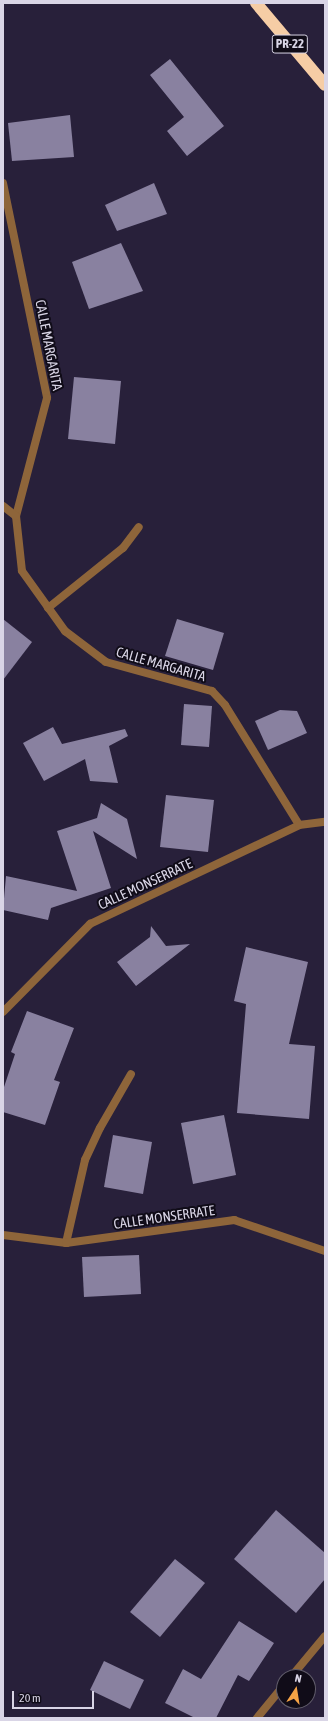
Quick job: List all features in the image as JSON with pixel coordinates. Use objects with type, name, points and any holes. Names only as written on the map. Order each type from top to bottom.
[{"type":"highway","name":"PR-22","points":[[256,3],[325,85]]},
{"type":"street","name":"CALLE MARGARITA","points":[[3,183],[47,398],[16,516],[22,571],[65,631],[106,662],[212,691],[225,705],[298,825]]},
{"type":"street","points":[[3,506],[16,516]]},
{"type":"street","points":[[48,608],[123,548],[139,527]]},
{"type":"street","name":"CALLE MONSERRATE","points":[[3,1012],[90,924],[298,825],[325,822]]},
{"type":"street","points":[[66,1243],[85,1160],[131,1074]]},
{"type":"street","name":"CALLE MONSERRATE","points":[[3,1235],[66,1243],[234,1220],[325,1251]]},
{"type":"street","points":[[298,1669],[325,1636]]},
{"type":"street","points":[[257,1718],[276,1695]]},
{"type":"building","points":[[170,59],[224,126],[187,156],[167,131],[184,117],[150,75]]},
{"type":"building","points":[[70,115],[74,157],[12,161],[8,123]]},
{"type":"building","points":[[154,183],[167,214],[117,231],[105,205]]},
{"type":"building","points":[[121,243],[143,291],[89,309],[72,262]]},
{"type":"building","points":[[74,377],[121,381],[115,444],[68,439]]},
{"type":"building","points":[[3,619],[32,642],[3,680]]},
{"type":"building","points":[[177,619],[224,633],[213,670],[165,656]]},
{"type":"building","points":[[184,704],[212,706],[209,747],[181,745]]},
{"type":"building","points":[[280,710],[297,711],[307,733],[268,750],[255,721]]},
{"type":"building","points":[[53,727],[62,744],[125,729],[128,736],[109,746],[118,783],[90,781],[85,759],[44,781],[23,743]]},
{"type":"building","points":[[166,795],[214,800],[208,852],[160,847]]},
{"type":"building","points":[[101,803],[127,819],[137,859],[93,831],[111,888],[51,908],[48,920],[3,910],[6,876],[77,891],[57,831],[97,818]]},
{"type":"building","points":[[151,926],[166,946],[190,944],[136,986],[117,962],[150,937]]},
{"type":"building","points":[[246,947],[308,962],[289,1044],[315,1046],[309,1119],[237,1113],[246,1004],[234,1001]]},
{"type":"building","points":[[27,1011],[74,1028],[54,1080],[60,1082],[45,1125],[3,1112],[3,1090],[15,1054],[11,1052]]},
{"type":"building","points":[[224,1115],[236,1175],[193,1184],[181,1123]]},
{"type":"building","points":[[113,1135],[152,1142],[143,1194],[104,1187]]},
{"type":"building","points":[[139,1255],[141,1294],[84,1297],[82,1257]]},
{"type":"building","points":[[276,1510],[325,1553],[325,1579],[296,1613],[234,1559]]},
{"type":"building","points":[[175,1559],[205,1583],[160,1637],[130,1612]]},
{"type":"building","points":[[239,1621],[274,1643],[249,1681],[238,1675],[216,1718],[195,1718],[165,1703],[183,1669],[201,1679]]},
{"type":"building","points":[[104,1661],[144,1680],[130,1709],[90,1690]]}]
